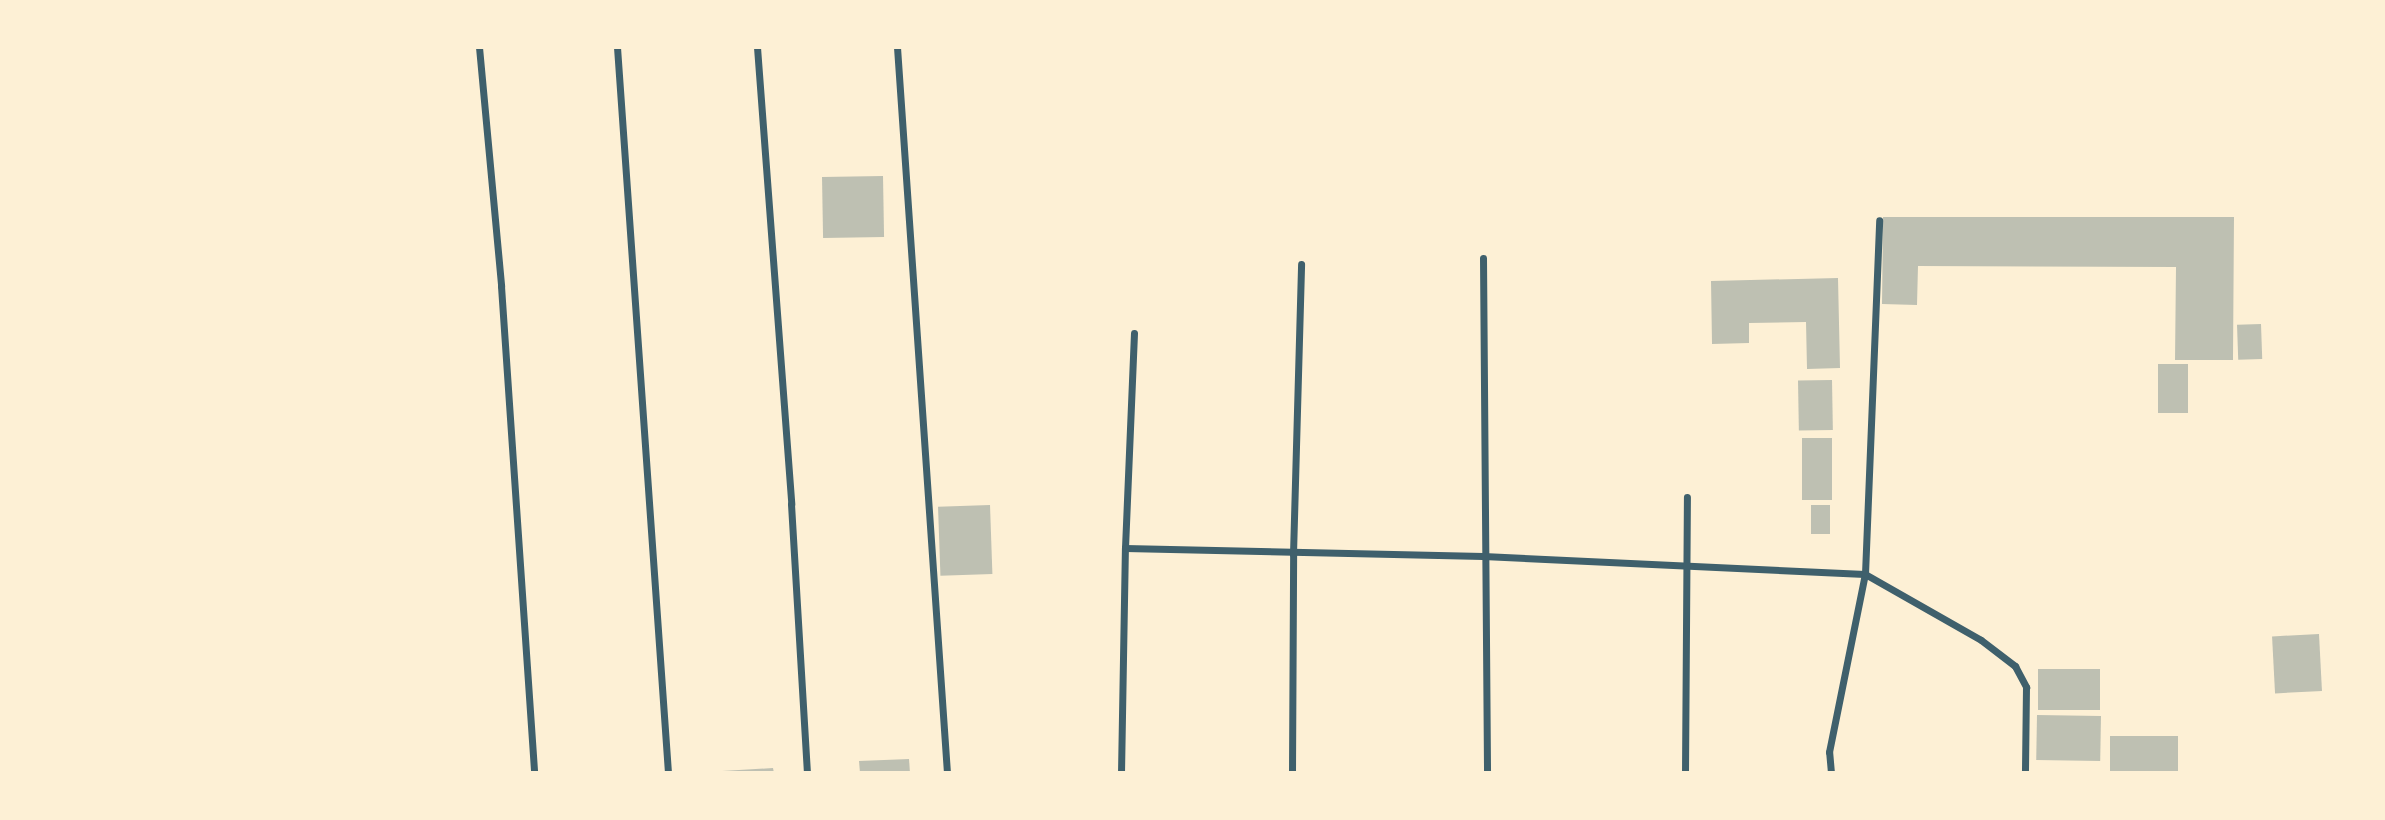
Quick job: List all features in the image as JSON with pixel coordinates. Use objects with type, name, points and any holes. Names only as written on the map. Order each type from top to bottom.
[{"type":"street","points":[[479,47],[501,286],[534,773]]},
{"type":"street","points":[[617,47],[667,773]]},
{"type":"street","points":[[757,47],[791,504],[807,773]]},
{"type":"street","points":[[897,47],[947,773]]},
{"type":"street","points":[[1831,773],[1829,752],[1864,574],[1879,219]]},
{"type":"street","points":[[1483,258],[1483,556],[1487,773]]},
{"type":"street","points":[[1292,773],[1293,554],[1301,264]]},
{"type":"street","points":[[1121,773],[1125,548],[1134,333]]},
{"type":"street","points":[[1685,773],[1687,497]]},
{"type":"street","points":[[1125,548],[1293,554],[1483,556],[1864,574],[1981,640],[2015,666],[2026,687],[2025,773]]},
{"type":"building","points":[[883,176],[884,237],[823,238],[822,177]]},
{"type":"building","points":[[1883,217],[2234,217],[2233,360],[2175,360],[2176,267],[1918,266],[1917,305],[1882,304]]},
{"type":"building","points":[[1838,278],[1840,368],[1807,369],[1806,322],[1749,323],[1749,343],[1712,344],[1711,281]]},
{"type":"building","points":[[2261,324],[2262,359],[2238,360],[2237,325]]},
{"type":"building","points":[[2158,364],[2188,364],[2188,413],[2158,413]]},
{"type":"building","points":[[1832,380],[1833,430],[1799,431],[1798,381]]},
{"type":"building","points":[[1802,438],[1832,438],[1832,500],[1802,500]]},
{"type":"building","points":[[990,505],[992,574],[940,576],[938,507]]},
{"type":"building","points":[[1811,505],[1830,505],[1830,534],[1811,534]]},
{"type":"building","points":[[2319,634],[2322,691],[2275,693],[2272,636]]},
{"type":"building","points":[[2038,669],[2100,669],[2100,710],[2038,710]]},
{"type":"building","points":[[2037,715],[2101,716],[2100,761],[2036,760]]},
{"type":"building","points":[[2110,736],[2178,736],[2178,773],[2110,773]]},
{"type":"building","points":[[909,759],[910,773],[860,773],[859,761]]},
{"type":"building","points":[[773,768],[774,773],[722,771]]}]
